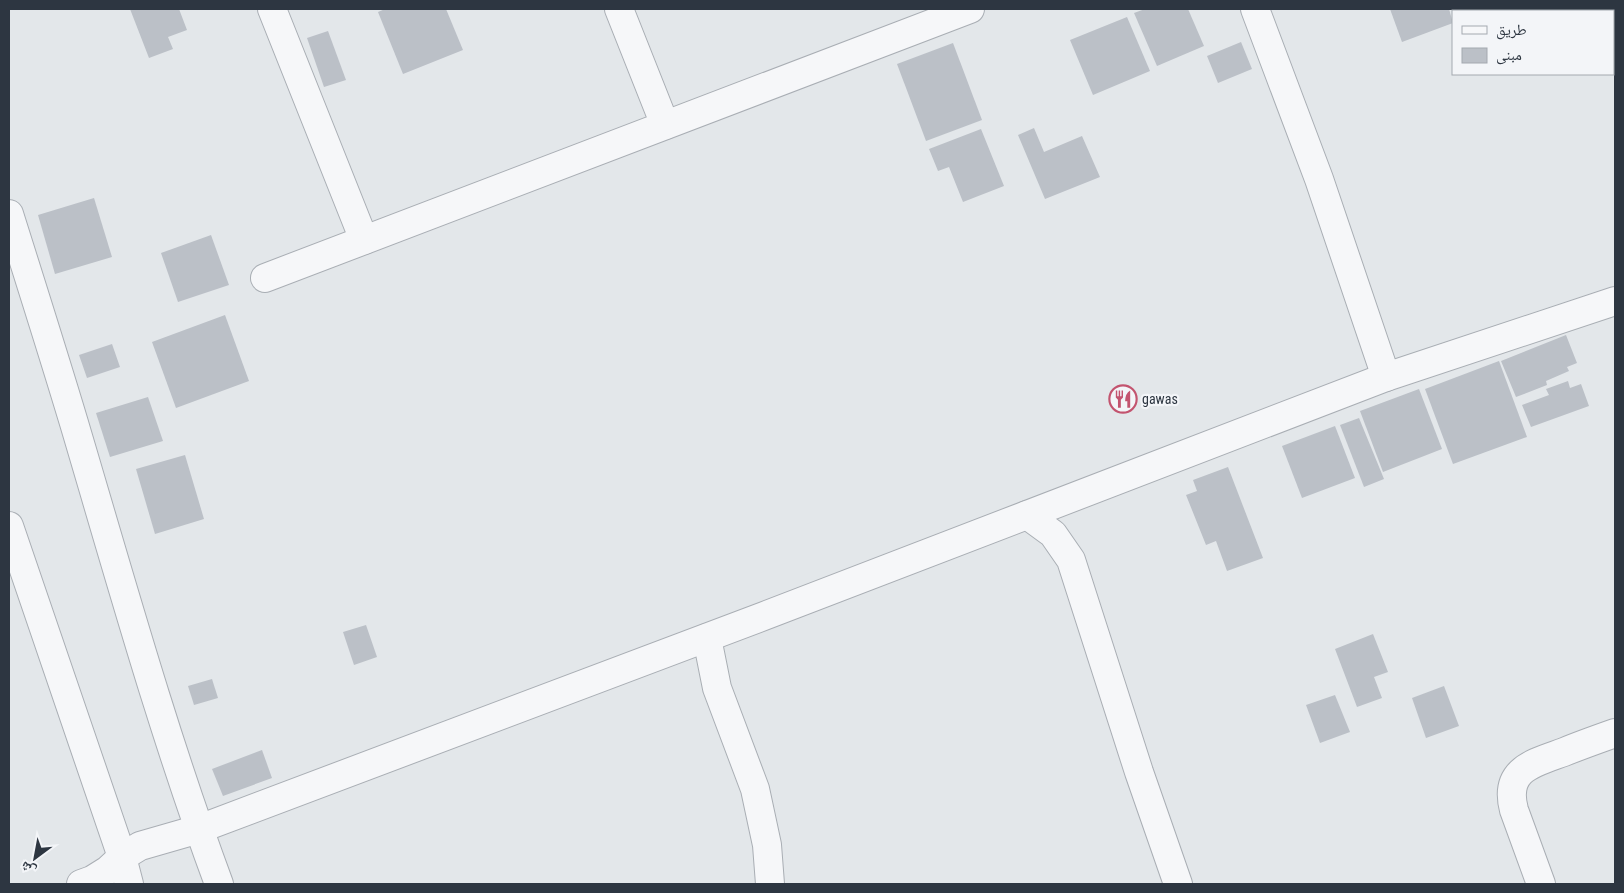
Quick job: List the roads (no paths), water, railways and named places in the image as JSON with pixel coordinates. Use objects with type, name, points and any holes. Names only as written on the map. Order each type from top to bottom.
[{"type":"street","points":[[272,9],[364,240]]},
{"type":"street","points":[[619,9],[665,125]]},
{"type":"street","points":[[265,278],[970,9]]},
{"type":"street","points":[[1255,9],[1319,179],[1386,377]]},
{"type":"street","points":[[9,214],[74,424],[139,645],[199,829],[219,884]]},
{"type":"street","points":[[81,884],[92,880],[108,870],[122,857],[140,846],[199,829],[707,638],[1386,377],[1615,301]]},
{"type":"street","points":[[1027,515],[1053,534],[1071,560],[1139,772],[1178,884]]},
{"type":"street","points":[[9,526],[122,857],[129,884]]},
{"type":"street","points":[[707,638],[717,688],[755,789],[767,845],[770,884]]},
{"type":"street","points":[[1541,884],[1514,810],[1512,801],[1514,784],[1518,776],[1530,764],[1615,733]]},
{"type":"place","name":"gawas","points":[[1123,399]]}]
